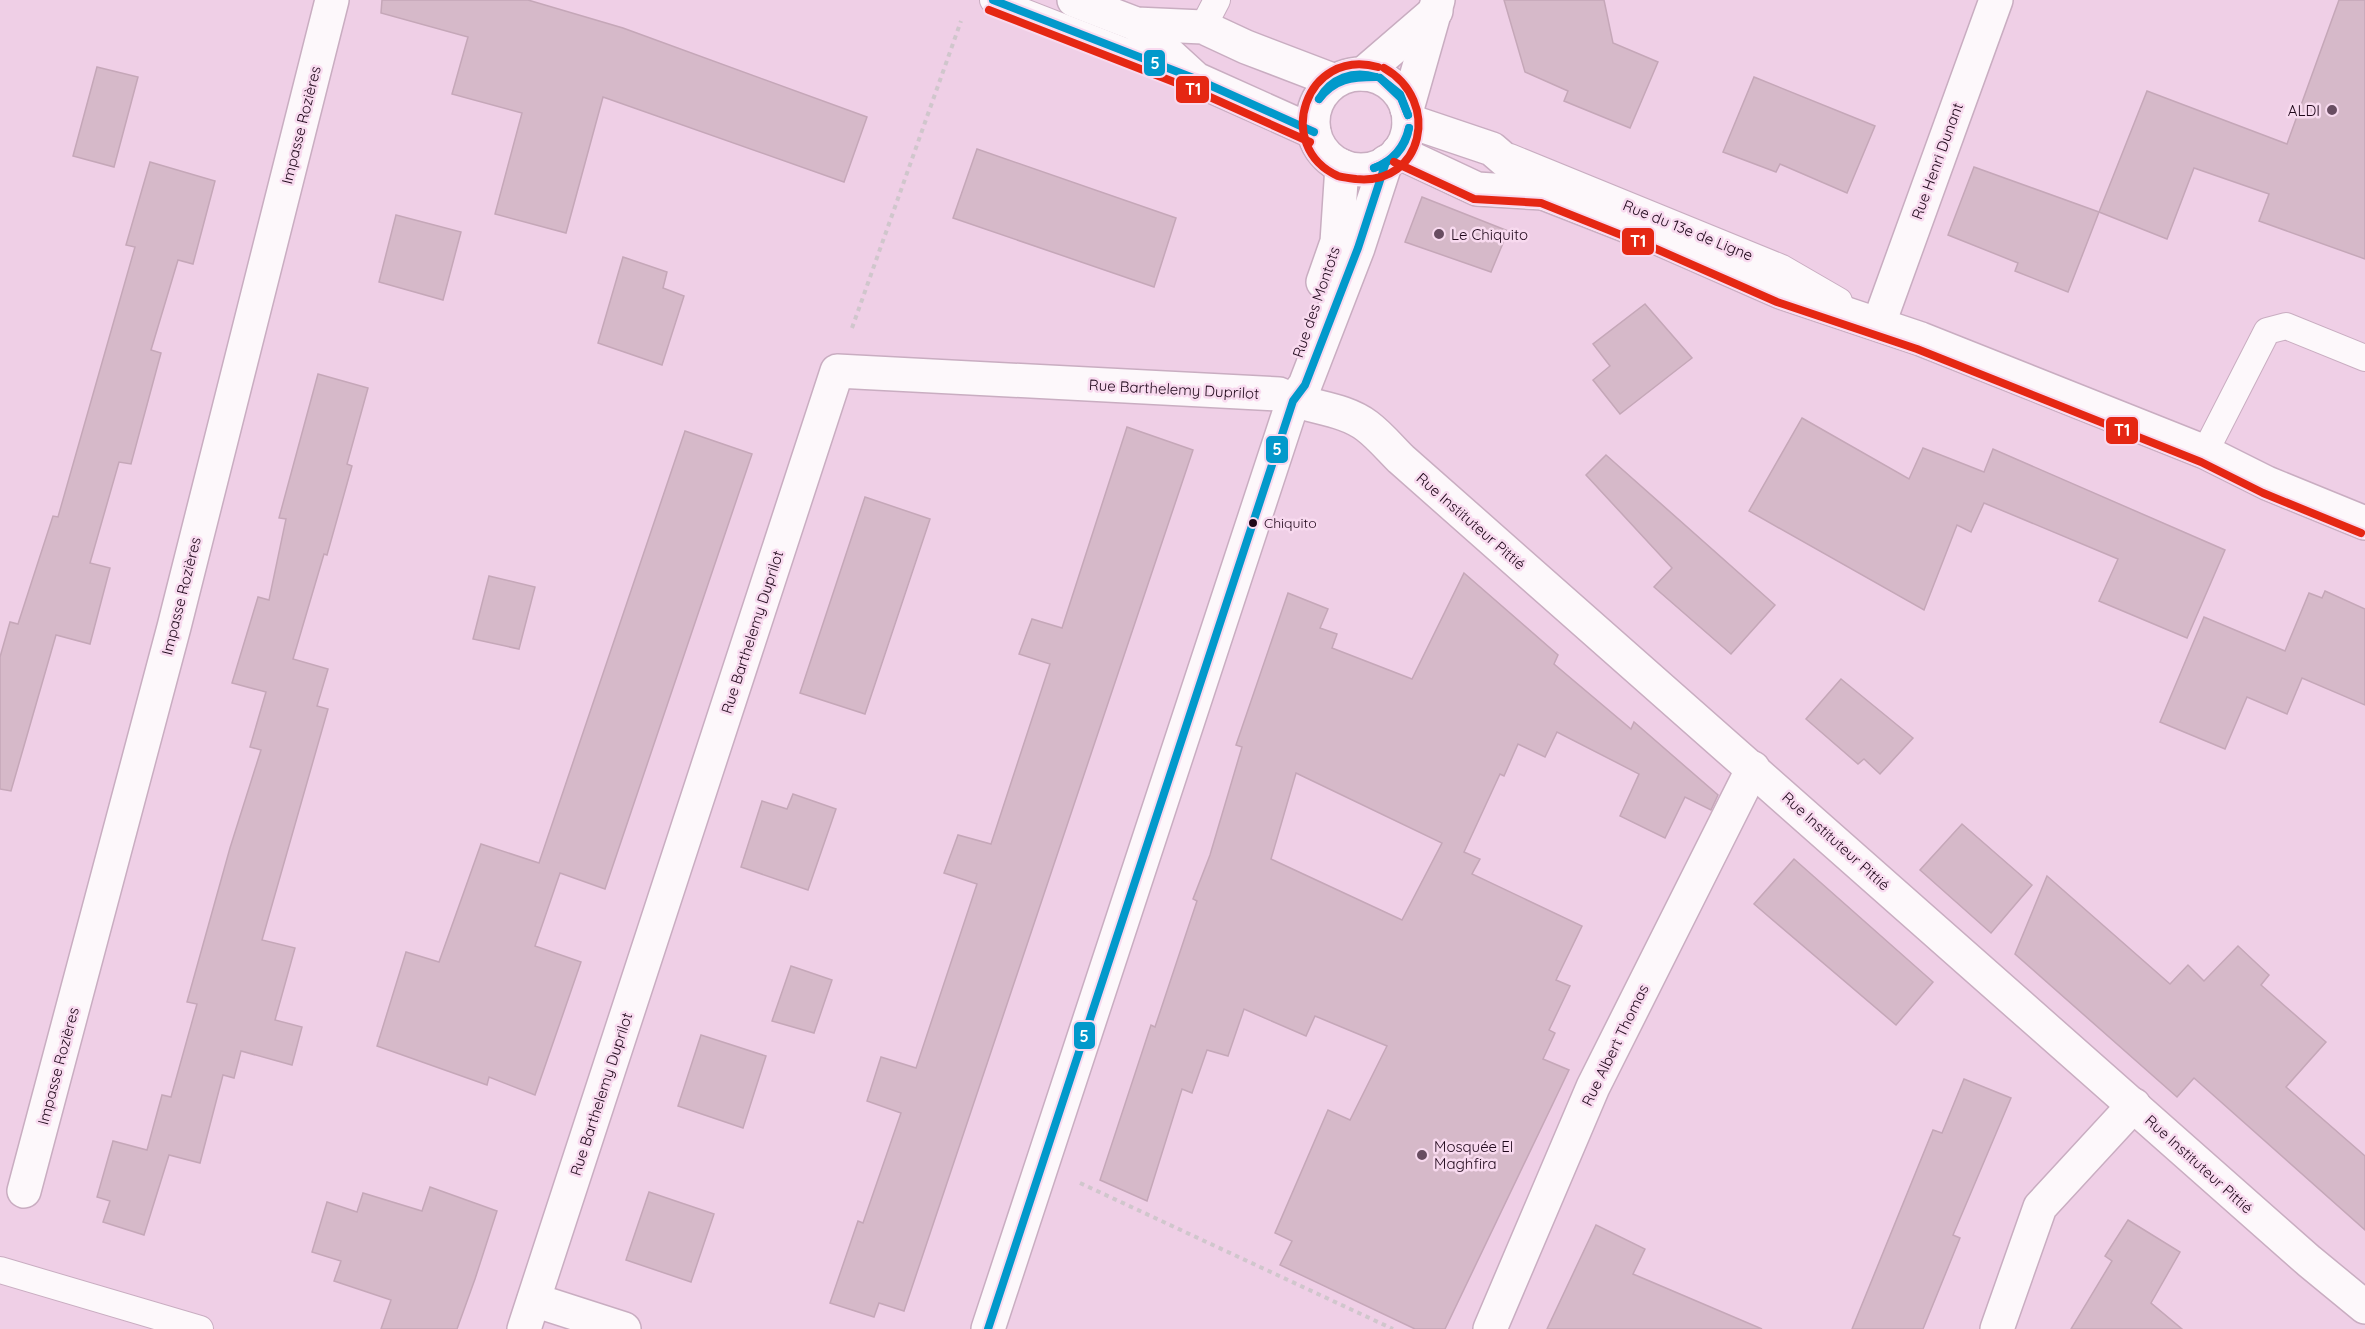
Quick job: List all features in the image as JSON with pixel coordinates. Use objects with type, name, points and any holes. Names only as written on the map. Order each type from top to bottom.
[{"type":"street","name":"Impasse Rozières","points":[[24,1191],[174,627],[332,0]]},
{"type":"street","points":[[1074,0],[1136,24],[1196,79],[1314,132]]},
{"type":"street","name":"Rue Henri Dunant","points":[[1879,323],[1890,286],[1996,0]]},
{"type":"street","points":[[1437,6],[1408,115],[1404,143],[1392,157],[1372,168],[1357,170],[1342,166],[1329,158],[1320,147],[1314,132],[1313,117],[1316,103],[1437,6]]},
{"type":"street","points":[[1136,24],[1210,13],[1246,46],[1349,77],[1378,76],[1391,84],[1401,95],[1408,115]]},
{"type":"street","name":"Rue du 13e de Ligne","points":[[1408,115],[1492,149],[1543,193],[1781,292],[1879,323],[2205,452],[2267,483],[2365,523]]},
{"type":"street","name":"Rue du 13e de Ligne","points":[[1392,157],[1477,189],[1543,193]]},
{"type":"street","name":"Rue des Montots","points":[[988,1329],[1293,401],[1305,385],[1392,157]]},
{"type":"street","name":"Rue des Montots","points":[[1293,401],[1289,380],[1337,242],[1342,166]]},
{"type":"street","name":"Rue Barthelemy Duprilot","points":[[529,1314],[837,371],[1279,394],[1293,401]]},
{"type":"street","name":"Rue Instituteur Pittié","points":[[1293,401],[1331,410],[1366,425],[1401,459],[2309,1261],[2365,1307]]},
{"type":"street","name":"Rue Albert Thomas","points":[[1490,1329],[1593,1087],[1752,768]]},
{"type":"street","points":[[1998,1329],[2040,1207],[2134,1105]]},
{"type":"street","points":[[529,1314],[624,1329]]},
{"type":"lane","points":[[993,0],[1196,79]]},
{"type":"lane","name":"Rue du 13e de Ligne","points":[[1492,149],[1782,268],[1879,323]]},
{"type":"lane","points":[[2205,452],[2267,331],[2286,326],[2365,358]]},
{"type":"lane","points":[[0,1270],[200,1329]]},
{"type":"path","points":[[837,371],[964,11]]},
{"type":"path","points":[[1042,1165],[1393,1329]]},
{"type":"building","points":[[382,0],[528,0],[623,28],[867,117],[844,182],[603,97],[566,233],[495,214],[522,113],[452,94],[468,37],[381,13]]},
{"type":"building","points":[[1504,0],[1604,0],[1613,43],[1658,62],[1630,128],[1564,101],[1568,91],[1525,72]]},
{"type":"building","points":[[2339,0],[2365,0],[2365,259],[2259,221],[2269,194],[2194,168],[2167,239],[2099,212],[2147,91],[2287,144]]},
{"type":"building","points":[[97,67],[138,77],[114,167],[73,156]]},
{"type":"building","points":[[1754,77],[1875,126],[1847,193],[1780,164],[1776,172],[1723,152]]},
{"type":"building","points":[[977,149],[1176,218],[1154,287],[953,218]]},
{"type":"building","points":[[150,162],[215,181],[193,264],[178,260],[151,350],[161,353],[131,464],[119,462],[90,563],[110,568],[90,644],[56,635],[11,791],[0,789],[0,657],[10,622],[18,624],[53,516],[58,517],[135,247],[126,245]]},
{"type":"building","points":[[1974,167],[2099,212],[2068,292],[2015,271],[2018,263],[1948,235]]},
{"type":"building","points":[[1422,197],[1508,231],[1491,272],[1405,242]]},
{"type":"building","points":[[396,215],[461,232],[443,300],[379,282]]},
{"type":"building","points":[[623,257],[667,272],[663,288],[684,296],[662,365],[598,343]]},
{"type":"building","points":[[1645,304],[1692,358],[1620,414],[1593,380],[1610,366],[1593,344]]},
{"type":"building","points":[[318,374],[368,388],[347,464],[352,466],[327,555],[324,554],[293,659],[328,669],[317,706],[328,709],[262,940],[295,948],[275,1020],[302,1027],[292,1065],[241,1051],[234,1078],[223,1075],[200,1163],[169,1155],[144,1235],[103,1222],[110,1201],[97,1197],[113,1141],[147,1150],[162,1095],[171,1097],[197,1004],[187,1002],[230,848],[261,750],[250,747],[266,692],[232,683],[258,597],[269,600],[286,519],[279,518]]},
{"type":"building","points":[[1802,418],[1909,479],[1923,448],[1984,472],[1993,449],[2225,550],[2187,638],[2099,601],[2118,559],[1984,503],[1971,532],[1957,525],[1924,610],[1749,511]]},
{"type":"building","points":[[1127,427],[1193,450],[904,1311],[879,1303],[874,1317],[830,1303],[858,1221],[863,1223],[901,1113],[867,1101],[881,1057],[916,1068],[977,884],[944,873],[958,835],[991,844],[1050,664],[1019,654],[1032,619],[1062,628]]},
{"type":"building","points":[[685,431],[752,454],[605,889],[560,873],[535,946],[581,962],[535,1095],[489,1077],[487,1085],[377,1046],[406,952],[439,962],[481,844],[539,863]]},
{"type":"building","points":[[1606,455],[1775,605],[1731,654],[1654,587],[1672,568],[1586,475]]},
{"type":"building","points":[[865,497],[930,519],[865,714],[800,693]]},
{"type":"building","points":[[1464,573],[1558,655],[1554,664],[1631,729],[1634,722],[1718,795],[1711,810],[1685,797],[1665,838],[1620,816],[1639,774],[1557,732],[1545,757],[1518,744],[1504,776],[1500,774],[1464,852],[1480,859],[1472,874],[1582,926],[1556,980],[1570,986],[1549,1030],[1555,1033],[1543,1059],[1569,1070],[1445,1329],[1415,1329],[1280,1265],[1292,1241],[1275,1233],[1328,1110],[1350,1120],[1387,1046],[1315,1016],[1306,1036],[1244,1009],[1228,1056],[1207,1050],[1192,1093],[1182,1089],[1147,1201],[1100,1180],[1151,1025],[1155,1027],[1197,901],[1193,899],[1210,855],[1242,747],[1236,745],[1288,593],[1328,609],[1320,628],[1337,634],[1332,648],[1412,679]],"holes":[[[1296,773],[1442,843],[1402,920],[1271,859]]]},
{"type":"building","points":[[489,576],[535,587],[519,649],[473,639]]},
{"type":"building","points":[[2325,591],[2365,609],[2365,705],[2302,678],[2287,714],[2247,697],[2225,749],[2160,722],[2204,617],[2285,651],[2309,593],[2322,598]]},
{"type":"building","points":[[1841,679],[1913,738],[1880,774],[1864,759],[1858,764],[1806,719]]},
{"type":"building","points":[[793,794],[836,809],[808,890],[741,867],[762,801],[787,809]]},
{"type":"building","points":[[1962,824],[2032,885],[1991,933],[1920,870]]},
{"type":"building","points":[[1794,859],[1933,982],[1896,1025],[1754,904]]},
{"type":"building","points":[[2047,876],[2170,984],[2188,965],[2204,981],[2238,946],[2269,975],[2261,985],[2326,1042],[2286,1087],[2365,1156],[2365,1230],[2194,1078],[2177,1097],[2015,954]]},
{"type":"building","points":[[791,966],[832,980],[814,1033],[772,1021]]},
{"type":"building","points":[[701,1035],[766,1056],[743,1128],[678,1106]]},
{"type":"building","points":[[1964,1079],[2011,1098],[1953,1235],[1960,1238],[1923,1329],[1852,1329],[1933,1130],[1942,1133]]},
{"type":"building","points":[[430,1187],[497,1211],[475,1279],[457,1329],[381,1329],[391,1300],[334,1281],[341,1261],[312,1252],[327,1202],[357,1212],[363,1193],[422,1211]]},
{"type":"building","points":[[649,1192],[714,1214],[691,1282],[626,1260]]},
{"type":"building","points":[[2128,1220],[2180,1252],[2151,1303],[2182,1329],[2071,1329],[2112,1261],[2105,1256]]},
{"type":"building","points":[[1596,1225],[1645,1249],[1633,1274],[1762,1329],[1547,1329]]},
{"type":"transit line","name":"5","points":[[993,0],[1196,79],[1314,132]]},
{"type":"transit line","name":"T1","points":[[989,10],[1192,89],[1310,142]]},
{"type":"transit line","name":"T1","points":[[1378,67],[1353,65],[1332,72],[1316,85],[1306,103],[1303,123],[1307,144],[1318,162],[1338,176],[1356,179],[1379,178],[1397,169],[1410,156],[1417,138],[1418,119],[1414,100],[1402,83],[1384,68]]},
{"type":"transit line","name":"5","points":[[1319,99],[1330,86],[1343,78],[1351,75],[1376,77]]},
{"type":"transit line","name":"5","points":[[1319,99],[1331,87],[1344,80],[1376,77]]},
{"type":"transit line","name":"5","points":[[1380,78],[1400,94],[1408,115]]},
{"type":"transit line","name":"5","points":[[1380,78],[1401,98],[1408,115]]},
{"type":"transit line","name":"5","points":[[1374,168],[1387,162],[1397,153],[1409,128]]},
{"type":"transit line","name":"5","points":[[1374,168],[1387,162],[1397,153],[1405,142],[1409,128]]},
{"type":"transit line","name":"5","points":[[988,1329],[1293,401],[1305,385],[1358,248],[1386,162]]},
{"type":"transit line","name":"T1","points":[[1394,162],[1474,199],[1541,203],[1654,248],[1777,302],[1917,349],[2201,462],[2263,493],[2361,533]]},
{"type":"place","name":"ALDI","points":[[2332,110]]},
{"type":"place","name":"Le Chiquito","points":[[1439,234]]},
{"type":"place","name":"Chiquito","points":[[1253,523]]},
{"type":"place","name":"Mosquée El Maghfira","points":[[1422,1155]]}]
